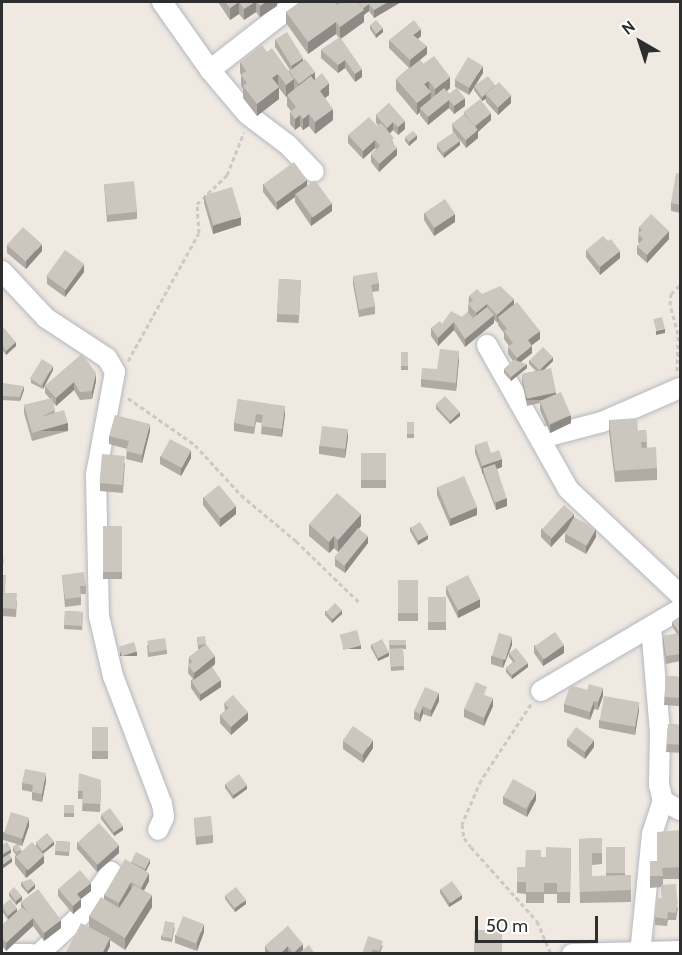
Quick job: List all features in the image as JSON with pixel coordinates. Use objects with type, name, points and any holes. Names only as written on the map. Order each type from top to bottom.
[{"type":"street","points":[[162,2],[210,70],[247,114],[288,145],[315,172]]},
{"type":"street","points":[[210,70],[297,2]]},
{"type":"street","points":[[2,271],[46,318],[107,357],[114,378],[96,475],[99,616],[113,676],[162,804],[164,817],[158,830]]},
{"type":"street","points":[[487,345],[568,489],[681,595]]},
{"type":"street","points":[[541,438],[618,416],[674,390]]},
{"type":"street","points":[[542,691],[681,609]]},
{"type":"street","points":[[641,952],[652,834],[672,806],[651,627]]},
{"type":"street","points":[[39,954],[80,916],[111,872]]},
{"type":"street","points":[[572,954],[681,951]]},
{"type":"street","points":[[2,954],[31,954]]},
{"type":"path","points":[[247,114],[246,128],[227,175],[197,204],[199,233],[129,360],[114,378],[141,409],[195,445],[241,495],[296,541],[359,602]]},
{"type":"path","points":[[674,390],[679,353],[671,294],[681,285]]},
{"type":"path","points":[[542,691],[481,780],[462,824],[464,838],[537,921],[551,954]]},
{"type":"building","points":[[225,2],[239,2],[230,8]]},
{"type":"building","points":[[239,2],[255,2],[244,9]]},
{"type":"building","points":[[300,2],[334,2],[337,5],[342,2],[358,2],[364,10],[340,27],[336,22],[308,42],[286,12]]},
{"type":"building","points":[[359,2],[388,2],[374,10],[369,4],[363,8]]},
{"type":"building","points":[[376,20],[383,28],[376,34],[370,25]]},
{"type":"building","points":[[414,20],[421,29],[413,35],[427,46],[410,60],[389,40]]},
{"type":"building","points":[[287,32],[303,58],[292,66],[275,39]]},
{"type":"building","points":[[340,37],[362,69],[355,74],[345,60],[338,65],[321,50]]},
{"type":"building","points":[[262,45],[267,52],[272,48],[294,79],[286,85],[278,74],[272,78],[279,87],[257,104],[243,86],[247,83],[241,75],[246,71],[240,62]]},
{"type":"building","points":[[434,56],[450,77],[435,89],[429,81],[424,84],[431,92],[417,103],[396,79],[420,60],[423,64]]},
{"type":"building","points":[[468,57],[483,66],[469,88],[455,79]]},
{"type":"building","points":[[305,59],[315,72],[299,84],[289,71]]},
{"type":"building","points":[[322,73],[329,83],[320,91],[333,109],[315,122],[309,114],[303,119],[300,115],[295,119],[290,112],[296,107],[287,95],[311,76],[314,80]]},
{"type":"building","points":[[488,76],[495,85],[482,97],[474,86]]},
{"type":"building","points":[[499,82],[511,95],[498,107],[486,94]]},
{"type":"building","points":[[444,88],[449,94],[457,88],[465,98],[454,106],[449,100],[428,117],[420,108]]},
{"type":"building","points":[[480,99],[491,113],[475,126],[463,112]]},
{"type":"building","points":[[389,103],[405,121],[398,127],[393,122],[387,128],[376,115]]},
{"type":"building","points":[[464,114],[478,130],[466,140],[452,124]]},
{"type":"building","points":[[369,117],[377,126],[381,123],[394,138],[391,141],[397,148],[379,164],[371,154],[380,146],[375,140],[363,151],[348,135]]},
{"type":"building","points":[[413,131],[417,135],[409,142],[405,137]]},
{"type":"building","points":[[454,132],[460,141],[443,153],[437,144]]},
{"type":"building","points":[[294,162],[307,180],[276,202],[263,184]]},
{"type":"building","points":[[676,173],[681,174],[681,205],[671,203]]},
{"type":"building","points":[[315,180],[332,203],[313,218],[296,194]]},
{"type":"building","points":[[134,181],[137,212],[107,215],[104,184]]},
{"type":"building","points":[[232,187],[241,217],[213,225],[204,195]]},
{"type":"building","points":[[445,199],[455,214],[434,228],[424,213]]},
{"type":"building","points":[[651,214],[669,231],[647,255],[637,246],[643,239],[638,234],[642,230],[639,227]]},
{"type":"building","points":[[23,227],[42,244],[26,262],[7,245]]},
{"type":"building","points":[[603,236],[608,241],[611,239],[620,251],[600,267],[586,250]]},
{"type":"building","points":[[65,250],[84,264],[66,290],[46,276]]},
{"type":"building","points":[[377,272],[379,283],[371,285],[375,306],[359,310],[353,276]]},
{"type":"building","points":[[279,279],[301,280],[299,315],[277,314]]},
{"type":"building","points":[[500,286],[514,299],[497,315],[487,304],[476,313],[468,304],[473,300],[469,296],[477,289],[482,294]]},
{"type":"building","points":[[517,302],[540,331],[528,340],[532,346],[517,358],[508,347],[513,343],[498,317]]},
{"type":"building","points":[[487,307],[494,315],[465,339],[454,322],[438,338],[431,328],[440,321],[442,324],[451,311],[462,317],[468,312],[473,318]]},
{"type":"building","points":[[662,317],[665,329],[656,331],[653,319]]},
{"type":"building","points":[[2,326],[16,342],[6,351],[2,345]]},
{"type":"building","points":[[543,347],[553,357],[539,370],[530,360]]},
{"type":"building","points":[[440,349],[459,351],[456,383],[421,379],[422,368],[437,369]]},
{"type":"building","points":[[401,352],[408,352],[408,366],[401,366]]},
{"type":"building","points":[[82,354],[96,373],[92,391],[80,392],[74,382],[56,398],[45,386]]},
{"type":"building","points":[[42,359],[53,366],[41,385],[30,379]]},
{"type":"building","points":[[514,360],[527,364],[511,377],[504,369]]},
{"type":"building","points":[[551,368],[556,392],[527,399],[522,374]]},
{"type":"building","points":[[2,383],[24,386],[20,397],[2,396]]},
{"type":"building","points":[[561,392],[571,415],[550,424],[540,401]]},
{"type":"building","points":[[445,396],[460,412],[450,421],[435,405]]},
{"type":"building","points":[[52,398],[55,410],[41,417],[64,410],[68,423],[32,433],[24,405]]},
{"type":"building","points":[[238,399],[285,406],[282,429],[261,426],[263,415],[256,414],[254,427],[234,423]]},
{"type":"building","points":[[115,415],[150,424],[142,455],[126,451],[129,441],[109,436]]},
{"type":"building","points":[[637,418],[638,431],[646,430],[647,442],[641,442],[642,448],[656,447],[657,468],[615,471],[609,420]]},
{"type":"building","points":[[407,422],[414,422],[414,434],[407,434]]},
{"type":"building","points":[[322,426],[348,429],[345,449],[320,446]]},
{"type":"building","points":[[170,439],[191,450],[182,468],[161,457]]},
{"type":"building","points":[[487,441],[491,453],[499,450],[502,459],[482,466],[475,445]]},
{"type":"building","points":[[361,453],[386,453],[386,480],[361,480]]},
{"type":"building","points":[[102,454],[125,456],[122,485],[99,483]]},
{"type":"building","points":[[495,464],[507,498],[494,502],[483,468]]},
{"type":"building","points":[[464,476],[477,507],[451,519],[437,487]]},
{"type":"building","points":[[219,485],[236,506],[220,519],[203,498]]},
{"type":"building","points":[[337,493],[361,514],[338,540],[334,536],[329,542],[309,524]]},
{"type":"building","points":[[564,505],[574,514],[552,538],[542,530]]},
{"type":"building","points":[[574,517],[596,529],[587,546],[565,534]]},
{"type":"building","points":[[420,522],[428,535],[419,541],[411,528]]},
{"type":"building","points":[[103,526],[122,526],[122,572],[103,572]]},
{"type":"building","points":[[358,528],[368,536],[344,566],[334,558]]},
{"type":"building","points":[[84,572],[86,586],[80,586],[81,597],[65,599],[62,575]]},
{"type":"building","points":[[2,575],[6,575],[5,593],[17,593],[16,609],[2,608]]},
{"type":"building","points":[[468,575],[480,599],[458,610],[446,586]]},
{"type":"building","points":[[398,580],[418,580],[418,613],[398,613]]},
{"type":"building","points":[[428,597],[446,597],[446,622],[428,622]]},
{"type":"building","points":[[335,603],[342,610],[333,619],[326,612]]},
{"type":"building","points":[[65,611],[83,612],[82,626],[64,625]]},
{"type":"building","points":[[681,616],[681,631],[679,632],[672,622]]},
{"type":"building","points":[[357,630],[361,645],[344,650],[340,635]]},
{"type":"building","points":[[555,632],[564,645],[544,659],[535,646]]},
{"type":"building","points":[[499,633],[512,637],[505,660],[492,656]]},
{"type":"building","points":[[678,633],[681,654],[666,656],[663,636]]},
{"type":"building","points":[[205,636],[206,644],[198,645],[197,637]]},
{"type":"building","points":[[165,638],[167,650],[149,653],[147,641]]},
{"type":"building","points":[[382,639],[389,652],[378,658],[371,645]]},
{"type":"building","points":[[389,640],[406,640],[406,645],[389,645]]},
{"type":"building","points":[[134,642],[137,652],[122,656],[119,647]]},
{"type":"building","points":[[206,644],[215,656],[194,673],[188,665],[192,662],[189,657]]},
{"type":"building","points":[[403,648],[404,666],[391,667],[390,649]]},
{"type":"building","points":[[516,648],[528,663],[512,675],[506,668],[515,661],[509,653]]},
{"type":"building","points":[[212,667],[221,680],[201,694],[192,681]]},
{"type":"building","points":[[666,676],[680,677],[679,698],[665,697]]},
{"type":"building","points":[[476,682],[487,687],[484,695],[493,698],[484,718],[464,709]]},
{"type":"building","points":[[589,684],[603,688],[598,702],[594,701],[590,712],[564,704],[570,685],[587,690]]},
{"type":"building","points":[[425,687],[439,693],[431,710],[423,706],[420,714],[414,711]]},
{"type":"building","points":[[233,695],[248,712],[231,727],[220,715],[229,708],[224,703]]},
{"type":"building","points":[[604,696],[639,702],[635,727],[600,721]]},
{"type":"building","points":[[668,724],[680,725],[680,745],[667,744]]},
{"type":"building","points":[[353,726],[373,740],[362,755],[343,741]]},
{"type":"building","points":[[92,727],[108,727],[108,751],[92,751]]},
{"type":"building","points":[[576,727],[594,740],[585,752],[567,739]]},
{"type":"building","points":[[25,769],[46,773],[42,794],[32,792],[33,785],[22,783]]},
{"type":"building","points":[[79,773],[101,780],[100,804],[82,803],[83,791],[78,791]]},
{"type":"building","points":[[239,774],[247,785],[233,795],[225,784]]},
{"type":"building","points":[[513,779],[536,792],[526,809],[503,796]]},
{"type":"building","points":[[64,805],[74,805],[74,813],[64,813]]},
{"type":"building","points":[[110,808],[123,826],[114,832],[101,814]]},
{"type":"building","points":[[11,812],[29,818],[22,839],[4,833]]},
{"type":"building","points":[[211,816],[213,835],[196,837],[194,818]]},
{"type":"building","points":[[99,823],[119,845],[98,865],[77,842]]},
{"type":"building","points":[[681,830],[681,867],[662,868],[663,876],[650,876],[650,861],[657,861],[657,832]]},
{"type":"building","points":[[47,833],[54,841],[43,851],[36,843]]},
{"type":"building","points":[[602,838],[602,853],[592,853],[592,876],[631,875],[631,890],[580,892],[579,839]]},
{"type":"building","points":[[56,841],[70,842],[69,852],[55,851]]},
{"type":"building","points":[[7,842],[11,849],[3,854],[2,845]]},
{"type":"building","points":[[32,842],[44,855],[28,870],[16,857]]},
{"type":"building","points":[[18,844],[21,849],[16,852],[13,847]]},
{"type":"building","points":[[546,847],[571,848],[570,892],[557,892],[557,883],[544,883],[544,892],[526,892],[526,882],[517,882],[517,867],[525,867],[526,850],[541,850],[541,857],[546,857]]},
{"type":"building","points":[[606,847],[625,847],[625,873],[606,873]]},
{"type":"building","points":[[136,852],[150,859],[145,869],[131,862]]},
{"type":"building","points":[[9,854],[12,858],[2,865],[2,859]]},
{"type":"building","points":[[125,859],[149,873],[141,888],[131,882],[119,903],[104,895]]},
{"type":"building","points":[[80,870],[91,883],[77,894],[81,899],[73,906],[58,889]]},
{"type":"building","points":[[31,879],[35,884],[28,891],[21,882]]},
{"type":"building","points":[[452,881],[462,895],[451,903],[441,889]]},
{"type":"building","points":[[676,884],[677,900],[662,901],[661,885]]},
{"type":"building","points":[[134,885],[152,895],[125,938],[89,916],[101,897],[119,908]]},
{"type":"building","points":[[14,887],[22,896],[16,901],[9,892]]},
{"type":"building","points":[[236,887],[246,900],[235,908],[225,896]]},
{"type":"building","points":[[38,889],[61,920],[44,933],[33,918],[6,943],[2,938],[2,925],[22,907],[28,913],[21,902]]},
{"type":"building","points":[[657,898],[678,900],[676,913],[668,912],[667,919],[655,917]]},
{"type":"building","points":[[10,899],[17,908],[8,916],[2,906]]},
{"type":"building","points":[[183,916],[204,924],[196,943],[175,936]]},
{"type":"building","points":[[165,921],[175,923],[172,939],[162,937]]},
{"type":"building","points":[[81,923],[110,938],[102,954],[65,954]]},
{"type":"building","points":[[288,926],[303,944],[293,953],[288,946],[280,954],[271,954],[265,946]]},
{"type":"building","points":[[474,930],[502,930],[502,954],[474,954]]},
{"type":"building","points":[[368,936],[383,941],[379,951],[372,949],[371,954],[362,954]]},
{"type":"building","points":[[309,945],[315,954],[298,954]]}]
